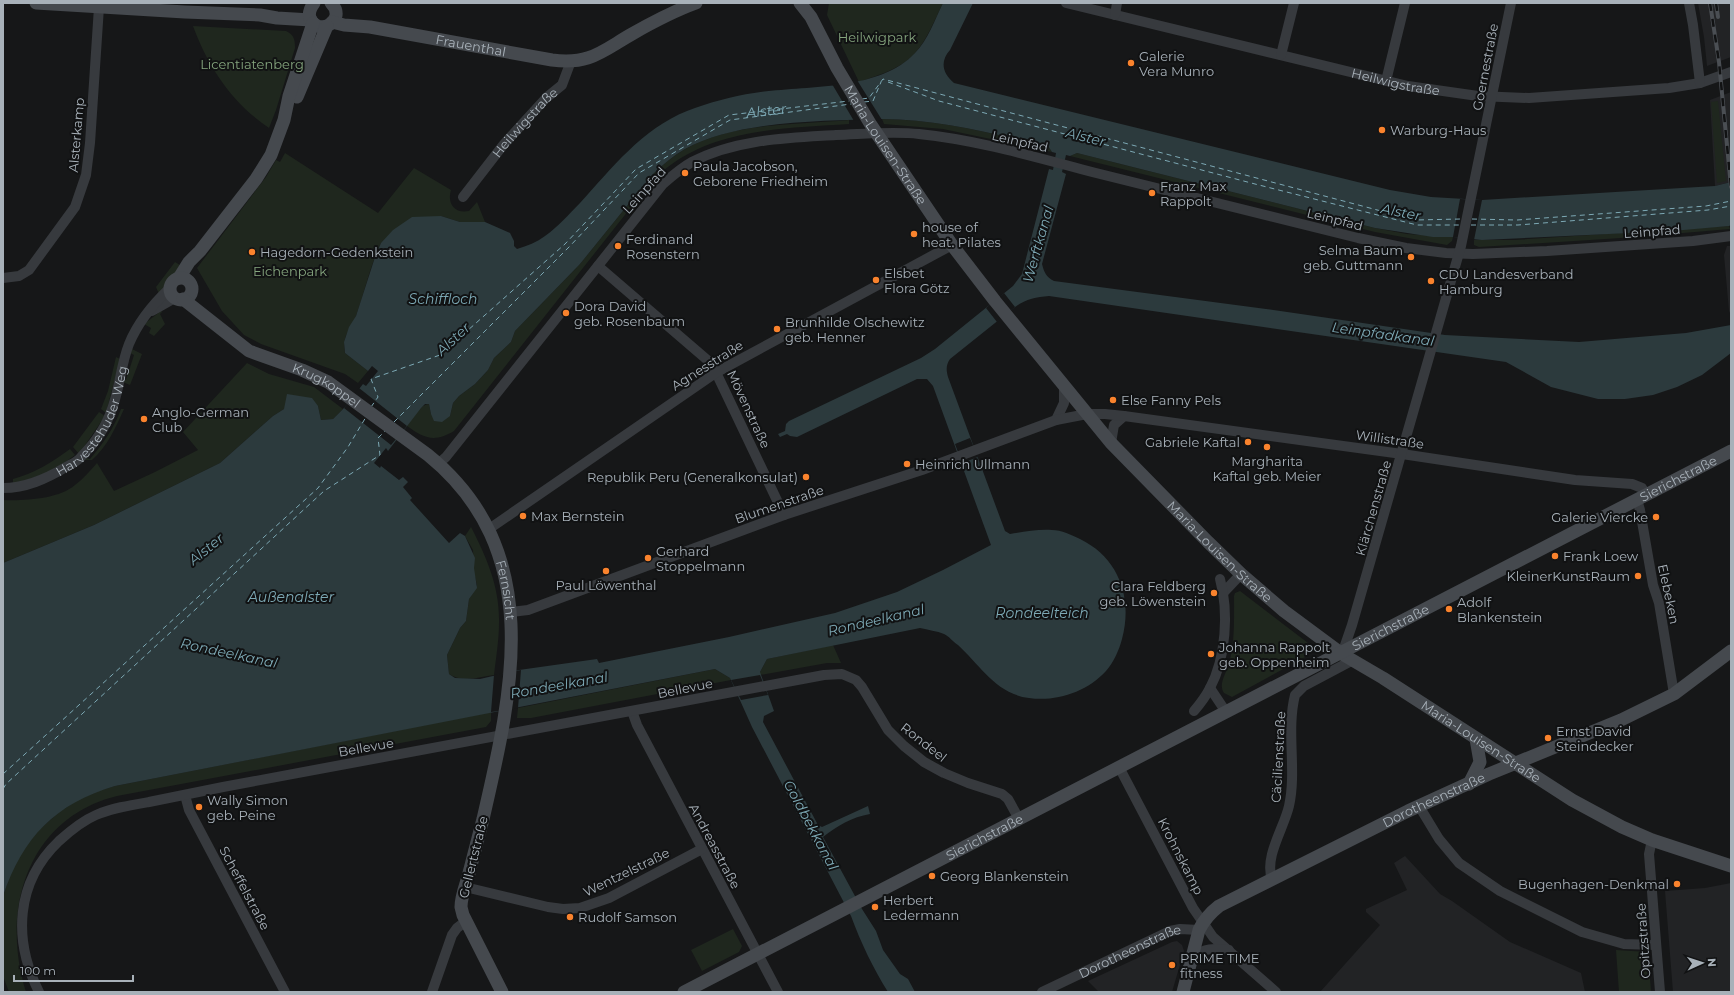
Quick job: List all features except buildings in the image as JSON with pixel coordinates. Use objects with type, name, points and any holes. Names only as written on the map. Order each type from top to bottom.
[{"type":"street","points":[[36,3],[260,15],[277,12],[312,14],[319,26],[333,13]]},
{"type":"street","points":[[571,61],[587,59],[598,55],[652,23],[696,3]]},
{"type":"street","points":[[800,3],[811,17]]},
{"type":"street","points":[[808,3],[811,17]]},
{"type":"street","name":"Heilwigstraße","points":[[1066,3],[1386,81],[1428,90],[1492,97],[1529,98],[1661,89],[1700,83],[1731,72]]},
{"type":"street","points":[[1115,15],[1117,3]]},
{"type":"street","points":[[1281,55],[1294,3]]},
{"type":"street","points":[[1386,81],[1405,3]]},
{"type":"street","name":"Goernestraße","points":[[1459,254],[1511,3]]},
{"type":"street","points":[[1689,3],[1700,83]]},
{"type":"street","name":"Alsterkamp","points":[[3,278],[19,276],[29,270],[75,207],[82,192],[89,156],[99,7]]},
{"type":"street","name":"Frauenthal","points":[[333,13],[344,25],[370,27],[552,60],[571,61]]},
{"type":"street","name":"Harvestehuder Weg","points":[[284,120],[295,102],[333,13]]},
{"type":"street","name":"Harvestehuder Weg","points":[[3,488],[31,484],[52,476],[80,459],[108,422],[114,404],[124,358],[132,338],[155,303],[181,289],[200,251],[265,165],[275,146],[284,120],[289,96],[312,14]]},
{"type":"street","name":"Maria-Louisen-Straße","points":[[811,17],[844,80],[868,121],[952,244],[995,301],[1111,444],[1241,574],[1284,611],[1347,657],[1593,812],[1652,840],[1731,866]]},
{"type":"street","name":"Heilwigstraße","points":[[463,197],[504,144],[546,98],[562,85],[571,61]]},
{"type":"street","name":"Leinpfad","points":[[438,464],[446,457],[663,184],[691,163],[722,150],[762,142],[798,137],[876,133],[907,133],[937,136],[1059,163],[1358,238],[1406,248],[1459,254],[1548,251],[1694,241],[1731,236]]},
{"type":"street","name":"Agnesstraße","points":[[489,529],[717,372],[952,244]]},
{"type":"street","name":"Klärchenstraße","points":[[1347,657],[1352,625],[1459,254]]},
{"type":"street","name":"Mövenstraße","points":[[598,266],[705,356],[717,372],[784,515]]},
{"type":"street","name":"Krugkoppel","points":[[181,289],[208,318],[249,351],[316,376],[328,382],[352,398],[438,464]]},
{"type":"street","points":[[1056,420],[1064,403],[1064,386]]},
{"type":"street","name":"Willistraße","points":[[1087,414],[1124,416],[1402,454],[1575,480],[1632,484],[1642,488],[1641,498]]},
{"type":"street","name":"Blumenstraße","points":[[512,612],[528,610],[784,515],[959,456],[1056,420],[1087,414]]},
{"type":"street","points":[[1111,444],[1114,425],[1124,416]]},
{"type":"street","name":"Sierichstraße","points":[[1304,686],[1347,657],[1641,498],[1730,454]]},
{"type":"street","name":"Fernsicht","points":[[438,464],[471,500],[489,529],[505,572],[512,612],[512,637],[506,710],[501,736]]},
{"type":"street","name":"Elebeken","points":[[1641,498],[1640,510],[1653,585],[1659,603],[1674,694]]},
{"type":"street","points":[[1223,593],[1241,574]]},
{"type":"street","points":[[1194,711],[1210,688],[1219,662],[1224,636],[1223,593],[1220,579]]},
{"type":"street","name":"Dorotheenstraße","points":[[1042,992],[1170,931],[1201,926],[1219,906],[1419,806],[1621,720],[1674,694],[1731,651]]},
{"type":"street","name":"Sierichstraße","points":[[684,992],[1284,682],[1347,657]]},
{"type":"street","name":"Bellevue","points":[[39,992],[31,975],[22,942],[22,916],[25,898],[31,880],[48,853],[77,826],[96,815],[129,806],[185,795],[736,691],[831,674],[849,676]]},
{"type":"street","name":"Rondeel","points":[[849,676],[856,680],[862,687],[888,730],[904,746],[924,762],[944,773],[968,783],[1002,794],[1008,800],[1019,819]]},
{"type":"street","points":[[1284,682],[1304,686]]},
{"type":"street","name":"Cäcilienstraße","points":[[1272,879],[1269,871],[1269,862],[1287,814],[1291,796],[1294,699],[1297,692],[1304,686]]},
{"type":"street","points":[[1210,688],[1226,712]]},
{"type":"street","name":"Andreasstraße","points":[[632,711],[637,725],[778,992]]},
{"type":"street","name":"Gellertstraße","points":[[501,736],[482,824],[461,907],[502,992]]},
{"type":"street","points":[[1469,784],[1480,762],[1476,739]]},
{"type":"street","name":"Krohnskamp","points":[[1120,767],[1201,926],[1276,992]]},
{"type":"street","name":"Scheffelstraße","points":[[185,795],[189,810],[285,992]]},
{"type":"street","points":[[1419,806],[1438,839],[1459,863],[1500,892],[1582,932],[1624,944],[1656,945]]},
{"type":"street","name":"Opitzstraße","points":[[1652,840],[1649,854],[1660,992]]},
{"type":"street","name":"Wentzelstraße","points":[[465,887],[548,907],[563,909],[580,908],[609,898],[702,849]]},
{"type":"street","points":[[432,992],[452,935],[466,920]]},
{"type":"street","points":[[1183,992],[1191,957],[1201,926]]},
{"type":"street","points":[[1191,957],[1209,949],[1229,950]]},
{"type":"shaded area","points":[[1698,3],[1731,3],[1731,57],[1707,66],[1704,37]]},
{"type":"shaded area","points":[[1731,92],[1731,182],[1715,186],[1710,100]]},
{"type":"shaded area","points":[[1727,246],[1731,246],[1731,315],[1729,311],[1724,255]]},
{"type":"shaded area","points":[[1405,856],[1440,894],[1510,942],[1581,973],[1585,992],[1320,992],[1380,925],[1366,912],[1366,909],[1407,890],[1394,863]]},
{"type":"shaded area","points":[[1731,883],[1731,992],[1673,992],[1665,891],[1705,888]]},
{"type":"shaded area","points":[[1177,941],[1182,945],[1184,951],[1172,992],[1099,992],[1088,981],[1172,942]]},
{"type":"green space","name":"Heilwigpark","points":[[829,3],[943,3],[924,41],[910,58],[889,71],[859,82],[827,15]]},
{"type":"green space","name":"Licentiatenberg","points":[[193,26],[286,31],[291,34],[294,40],[295,48],[269,128],[244,107],[223,83],[206,56]]},
{"type":"green space","points":[[1718,101],[1726,181],[1717,183],[1711,102]]},
{"type":"green space","points":[[882,119],[945,124],[1048,146],[1052,152],[943,129],[884,124]]},
{"type":"green space","points":[[849,120],[849,124],[780,129],[734,137],[712,143],[692,152],[666,168],[632,206],[454,431],[441,437],[429,438],[419,434],[407,426],[419,409],[429,404],[431,414],[450,416],[453,403],[459,396],[475,384],[488,370],[494,358],[511,342],[515,331],[580,264],[652,175],[676,155],[704,140],[744,129],[786,124]]},
{"type":"green space","name":"Eichenpark","points":[[285,153],[378,213],[414,168],[451,190],[451,203],[459,211],[469,211],[477,202],[485,222],[460,222],[441,216],[381,243],[356,316],[347,333],[344,346],[345,353],[368,371],[358,383],[345,374],[261,344],[244,335],[222,311],[197,268],[266,177],[276,160],[280,162]]},
{"type":"green space","points":[[1077,153],[1375,228],[1407,234],[1453,237],[1452,241],[1447,245],[1375,232],[1070,156]]},
{"type":"green space","points":[[1729,226],[1730,229],[1636,237],[1479,247],[1474,245],[1474,240],[1514,240]]},
{"type":"green space","points":[[175,262],[183,267],[170,278],[159,294],[156,287]]},
{"type":"green space","points":[[161,311],[162,312],[160,314],[165,324],[154,336],[149,333],[151,328],[144,324]]},
{"type":"green space","points":[[132,349],[142,354],[130,385],[123,382],[123,379],[126,380],[134,355],[130,353]]},
{"type":"green space","points":[[116,357],[120,359],[106,413],[101,409],[108,391]]},
{"type":"green space","points":[[247,363],[269,374],[314,387],[343,409],[333,419],[321,420],[318,406],[284,409],[273,416],[220,463],[94,525],[3,563],[3,500],[41,498],[68,490],[78,483],[97,463],[114,491],[198,450],[183,432]]},
{"type":"green space","points":[[121,409],[124,409],[107,443],[92,460],[85,460],[86,458],[90,459],[104,442]]},
{"type":"green space","points":[[99,412],[105,416],[79,454],[73,447]]},
{"type":"green space","points":[[70,449],[75,455],[61,465],[30,479],[13,483],[13,479],[29,474],[43,467]]},
{"type":"green space","points":[[471,527],[487,562],[495,585],[499,610],[499,629],[494,675],[465,679],[454,677],[449,674],[447,655],[460,628],[466,621],[469,599],[477,585],[474,573],[473,550],[465,536]]},
{"type":"green space","points":[[1240,591],[1308,643],[1311,651],[1307,656],[1232,697],[1224,693],[1222,690],[1222,683],[1229,664],[1232,647],[1234,630],[1234,596],[1235,593]]},
{"type":"green space","points":[[833,645],[841,663],[827,663],[760,675],[760,672],[767,659]]},
{"type":"green space","points":[[715,669],[731,680],[531,718],[517,718],[518,708]]},
{"type":"green space","points":[[491,712],[491,721],[486,727],[117,796],[86,807],[62,824],[42,846],[28,871],[20,899],[17,929],[19,961],[26,992],[9,992],[3,976],[3,896],[11,872],[23,849],[39,830],[59,812],[78,800],[98,791],[115,786]]},
{"type":"green space","points":[[733,929],[742,946],[739,952],[702,971],[691,950]]},
{"type":"green space","points":[[1616,950],[1648,952],[1651,992],[1619,992]]},
{"type":"water","points":[[943,3],[973,3],[945,58],[945,71],[954,83],[1390,190],[1431,197],[1482,200],[1715,186],[1731,182],[1731,225],[1729,226],[1672,231],[1482,240],[1453,237],[1433,237],[1375,228],[1077,153],[1070,156],[1066,155],[1062,172],[1066,174],[1042,264],[1046,274],[1054,281],[1266,309],[1445,335],[1579,342],[1686,333],[1731,325],[1731,353],[1702,375],[1677,387],[1653,395],[1625,399],[1598,399],[1551,387],[1506,362],[1049,296],[1031,299],[1015,307],[950,359],[947,368],[948,377],[1005,531],[1010,534],[1047,530],[1055,530],[1066,533],[1093,547],[1105,557],[1113,568],[1120,581],[1126,609],[1122,639],[1114,660],[1106,671],[1090,685],[1080,690],[1060,697],[1039,699],[1029,698],[1007,691],[998,685],[946,635],[920,628],[767,659],[760,672],[774,711],[764,716],[763,722],[818,825],[822,827],[868,806],[870,814],[845,822],[823,837],[862,909],[876,931],[883,950],[900,974],[908,979],[915,992],[888,992],[877,974],[851,916],[752,727],[730,678],[715,669],[115,786],[94,793],[75,802],[58,813],[44,826],[31,840],[20,856],[3,896],[3,563],[94,525],[220,463],[273,416],[284,409],[287,394],[312,398],[318,406],[321,420],[333,419],[363,384],[366,386],[378,371],[372,366],[368,371],[345,353],[344,342],[349,327],[356,316],[381,243],[393,230],[412,217],[441,216],[460,222],[485,222],[510,233],[514,241],[514,246],[517,249],[528,245],[542,238],[554,229],[616,163],[642,139],[671,119],[703,105],[737,96],[839,85],[882,75],[900,66],[920,48]],"holes":[[[834,120],[903,120],[945,124],[986,132],[1048,146],[1052,152],[1056,153],[1053,170],[1049,169],[1022,274],[1013,286],[935,349],[921,358],[789,421],[786,424],[785,431],[778,434],[780,437],[787,434],[797,437],[917,379],[927,379],[933,386],[991,545],[897,592],[835,613],[729,637],[599,663],[597,659],[519,670],[480,679],[455,678],[449,674],[447,655],[460,628],[466,621],[469,599],[477,588],[474,568],[475,558],[465,536],[460,533],[449,543],[410,500],[412,498],[403,487],[408,482],[403,477],[399,480],[381,466],[380,468],[374,463],[386,448],[388,451],[425,404],[429,404],[434,421],[442,422],[450,416],[453,403],[459,396],[475,384],[488,370],[494,358],[511,342],[515,331],[580,264],[652,175],[685,149],[706,139],[755,127]]]},
{"type":"pier","points":[[857,80],[882,120],[854,121],[832,84]]},
{"type":"pier","points":[[1460,199],[1482,200],[1474,240],[1453,237]]},
{"type":"pier","points":[[1004,293],[1015,307],[997,322],[986,308]]},
{"type":"pier","points":[[359,388],[407,426],[391,445],[344,408]]},
{"type":"pier","points":[[970,438],[978,457],[962,463],[955,444]]},
{"type":"pier","points":[[521,670],[518,708],[491,712],[494,675]]},
{"type":"pier","points":[[760,675],[768,695],[741,700],[731,680]]},
{"type":"ferry route","points":[[862,99],[869,98],[883,79],[1415,220],[1461,219]]},
{"type":"ferry route","points":[[864,102],[873,101],[881,82]]},
{"type":"ferry route","points":[[888,82],[939,101],[1417,225],[1460,225]]},
{"type":"ferry route","points":[[371,407],[378,397],[371,379],[440,355],[565,244],[636,169],[729,115],[849,101]]},
{"type":"ferry route","points":[[394,422],[570,246],[639,173],[730,120],[851,104]]},
{"type":"ferry route","points":[[1472,219],[1517,220],[1706,206],[1731,201]]},
{"type":"ferry route","points":[[1471,225],[1518,225],[1708,210],[1731,206]]},
{"type":"ferry route","points":[[3,774],[318,488],[348,447],[366,417]]},
{"type":"ferry route","points":[[3,789],[6,784],[324,491],[380,455],[378,438],[385,431]]},
{"type":"railway","points":[[1710,3],[1719,62],[1731,187]]},
{"type":"railway","points":[[1716,3],[1718,17]]},
{"type":"place","name":"Galerie Vera Munro","points":[[1131,63]]},
{"type":"place","name":"Warburg-Haus","points":[[1382,130]]},
{"type":"place","name":"Paula Jacobson, Geborene Friedheim","points":[[685,173]]},
{"type":"place","name":"Franz Max Rappolt","points":[[1152,193]]},
{"type":"place","name":"house of heat. Pilates","points":[[914,234]]},
{"type":"place","name":"Ferdinand Rosenstern","points":[[618,246]]},
{"type":"place","name":"Hagedorn-Gedenkstein","points":[[252,252]]},
{"type":"place","name":"Selma Baum geb. Guttmann","points":[[1411,257]]},
{"type":"place","name":"Elsbet Flora Götz","points":[[876,280]]},
{"type":"place","name":"CDU Landesverband Hamburg","points":[[1431,281]]},
{"type":"place","name":"Dora David geb. Rosenbaum","points":[[566,313]]},
{"type":"place","name":"Brunhilde Olschewitz geb. Henner","points":[[777,329]]},
{"type":"place","name":"Else Fanny Pels","points":[[1113,400]]},
{"type":"place","name":"Anglo-German Club","points":[[144,419]]},
{"type":"place","name":"Gabriele Kaftal","points":[[1248,442]]},
{"type":"place","name":"Margharita Kaftal geb. Meier","points":[[1267,447]]},
{"type":"place","name":"Heinrich Ullmann","points":[[907,464]]},
{"type":"place","name":"Republik Peru (Generalkonsulat)","points":[[806,477]]},
{"type":"place","name":"Max Bernstein","points":[[523,516]]},
{"type":"place","name":"Galerie Viercke","points":[[1656,517]]},
{"type":"place","name":"Frank Loew","points":[[1555,556]]},
{"type":"place","name":"Gerhard Stoppelmann","points":[[648,558]]},
{"type":"place","name":"Paul Löwenthal","points":[[606,571]]},
{"type":"place","name":"KleinerKunstRaum","points":[[1638,576]]},
{"type":"place","name":"Clara Feldberg geb. Löwenstein","points":[[1214,593]]},
{"type":"place","name":"Adolf Blankenstein","points":[[1449,609]]},
{"type":"place","name":"Johanna Rappolt geb. Oppenheim","points":[[1211,654]]},
{"type":"place","name":"Ernst David Steindecker","points":[[1548,738]]},
{"type":"place","name":"Wally Simon geb. Peine","points":[[199,807]]},
{"type":"place","name":"Georg Blankenstein","points":[[932,876]]},
{"type":"place","name":"Bugenhagen-Denkmal","points":[[1677,884]]},
{"type":"place","name":"Herbert Ledermann","points":[[875,907]]},
{"type":"place","name":"Rudolf Samson","points":[[570,917]]},
{"type":"place","name":"PRIME TIME fitness","points":[[1172,965]]},
{"type":"water label","name":"Alster","points":[[766,110]]},
{"type":"water label","name":"Alster","points":[[1086,137]]},
{"type":"water label","name":"Alster","points":[[1401,212]]},
{"type":"water label","name":"Werftkanal","points":[[1038,244]]},
{"type":"water label","name":"Schiffloch","points":[[443,299]]},
{"type":"water label","name":"Leinpfadkanal","points":[[1383,334]]},
{"type":"water label","name":"Alster","points":[[453,339]]},
{"type":"water label","name":"Alster","points":[[206,549]]},
{"type":"water label","name":"Außenalster","points":[[291,597]]},
{"type":"water label","name":"Rondeelteich","points":[[1042,613]]},
{"type":"water label","name":"Rondeelkanal","points":[[876,620]]},
{"type":"water label","name":"Rondeelkanal","points":[[229,653]]},
{"type":"water label","name":"Rondeelkanal","points":[[559,685]]},
{"type":"water label","name":"Goldbekkanal","points":[[811,825]]}]
